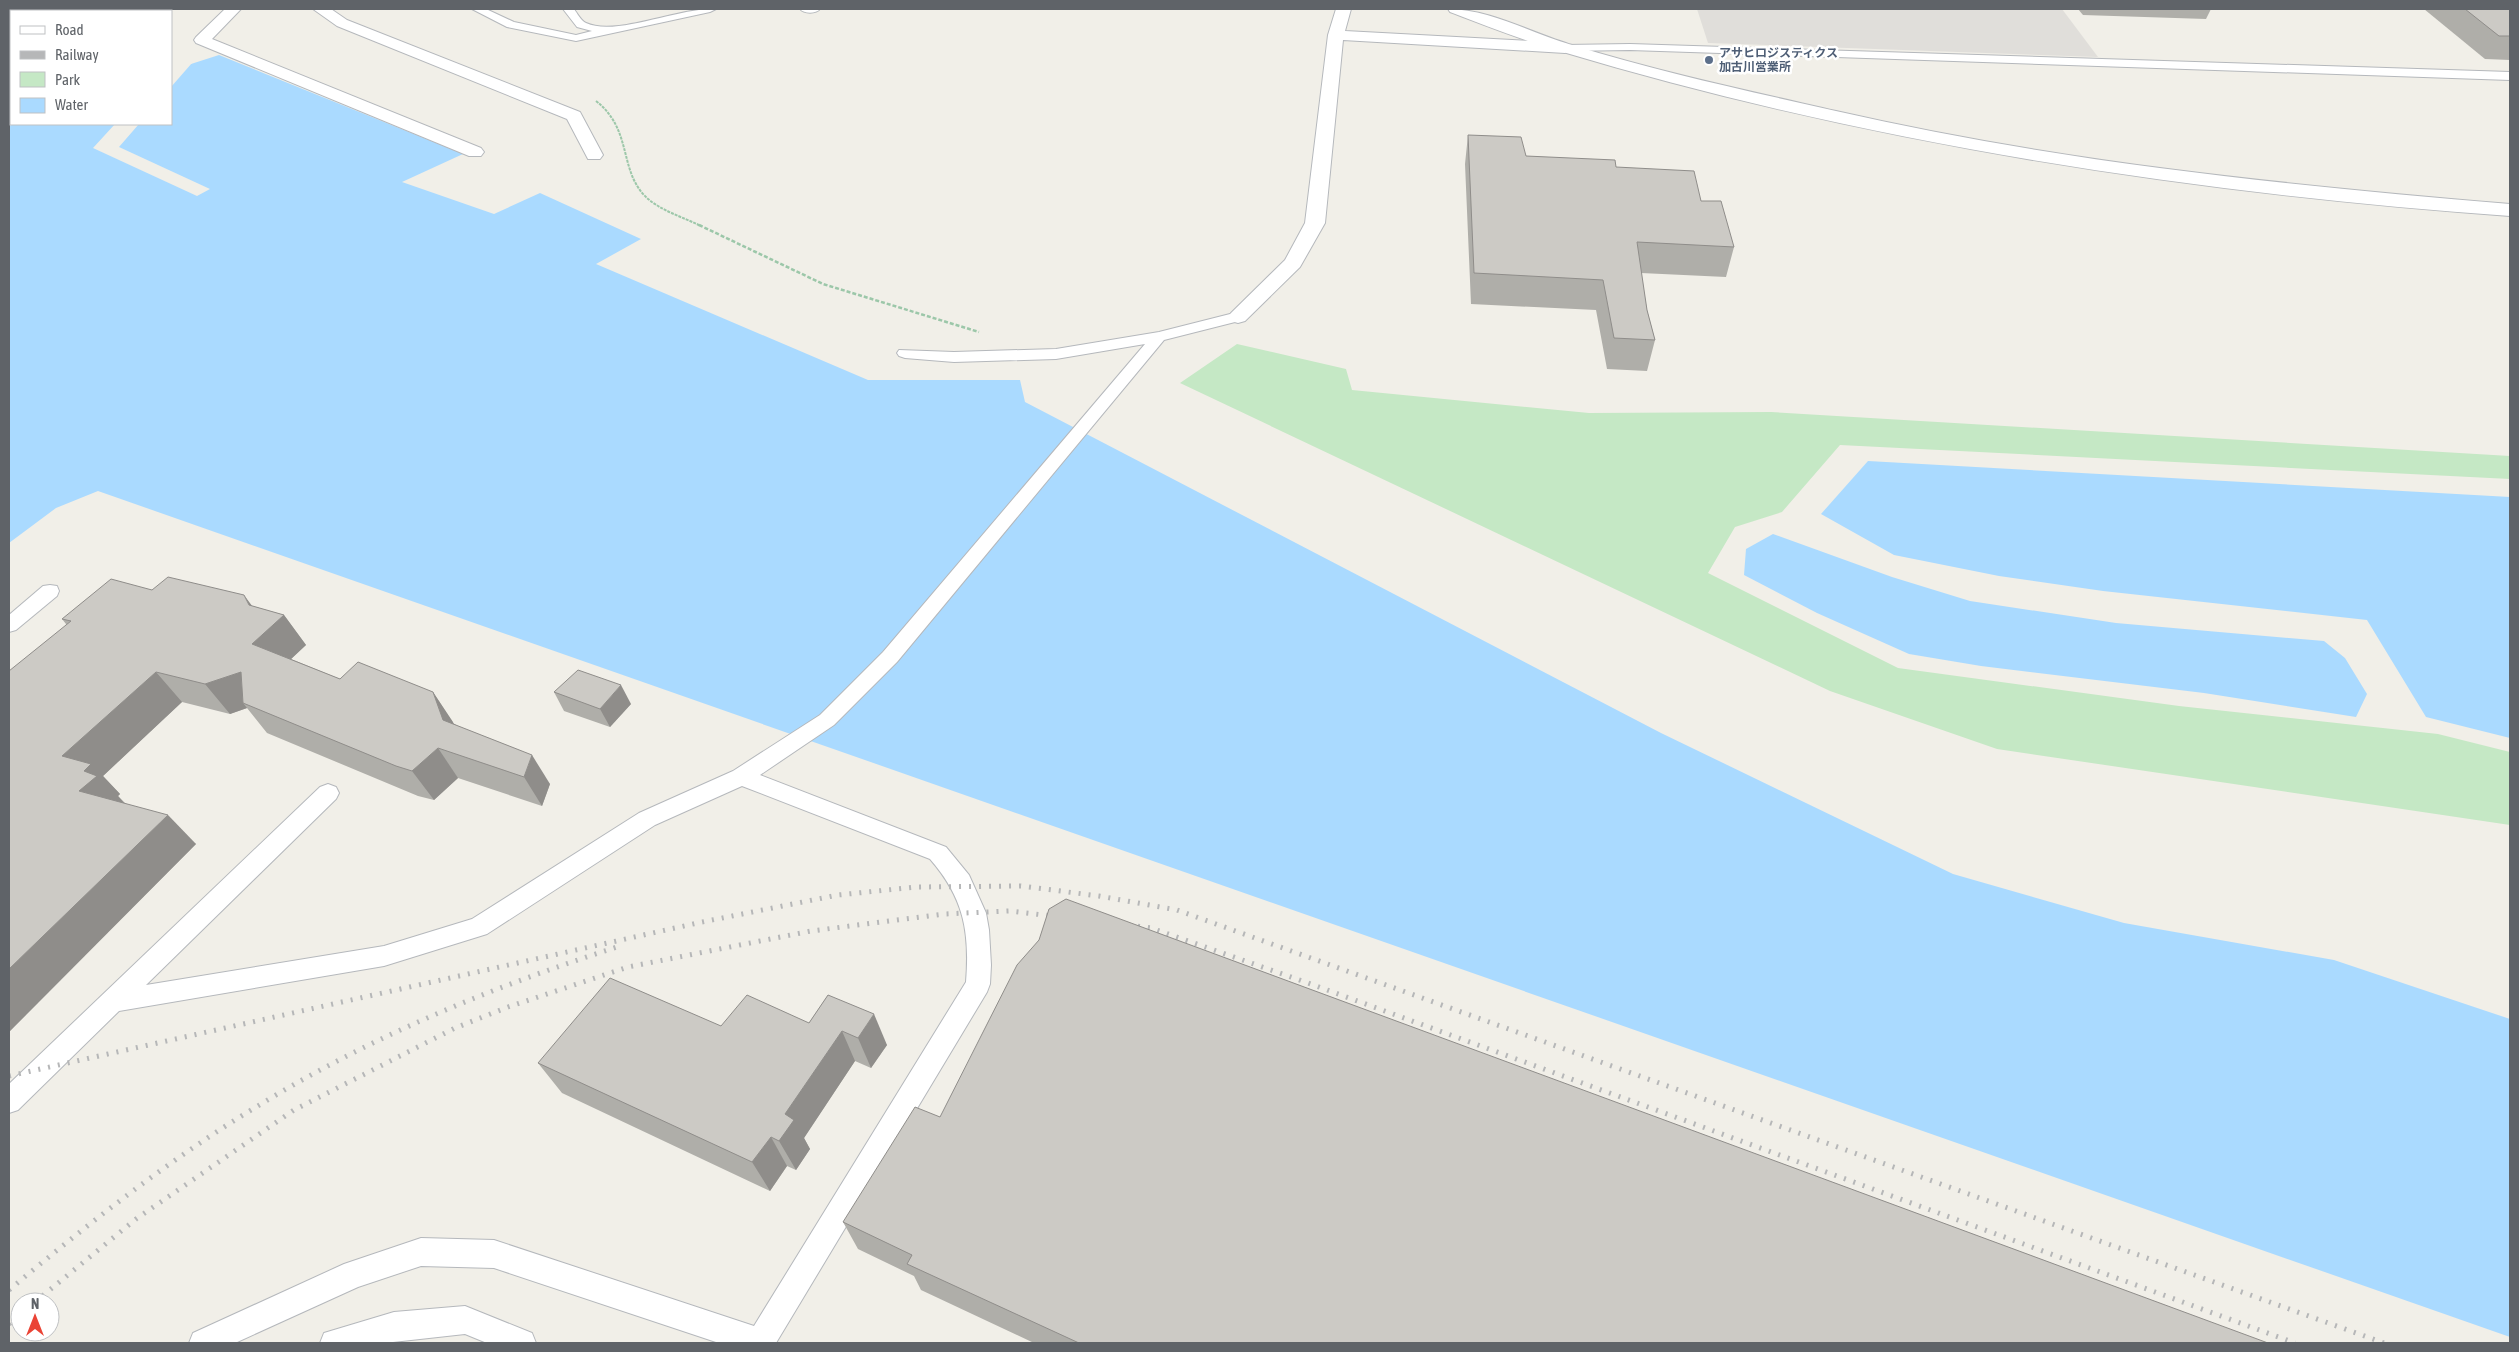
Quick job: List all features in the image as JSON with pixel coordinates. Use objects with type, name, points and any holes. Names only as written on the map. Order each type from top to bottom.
[{"type":"street","points":[[233,9],[202,40],[476,152]]},
{"type":"street","points":[[321,9],[342,23],[574,116],[594,155]]},
{"type":"street","points":[[1238,317],[1293,264],[1315,223],[1336,35],[1342,9]]},
{"type":"street","points":[[1455,9],[1565,48],[1678,80],[1847,119],[2050,159],[2300,192],[2510,210]]},
{"type":"street","points":[[1336,35],[1565,48]]},
{"type":"lane","points":[[478,9],[512,25],[576,38],[710,9]]},
{"type":"lane","points":[[568,9],[581,25],[606,31]]},
{"type":"lane","points":[[806,9],[814,9]]},
{"type":"lane","points":[[489,14],[507,10]]},
{"type":"lane","points":[[1565,48],[1630,47],[2510,76]]},
{"type":"lane","points":[[905,353],[954,357],[1056,354],[1159,337],[1238,317]]},
{"type":"lane","points":[[112,1001],[384,956],[479,927],[647,819],[741,777],[827,720],[890,657],[1159,337]]},
{"type":"lane","points":[[9,625],[50,591]]},
{"type":"lane","points":[[203,1343],[354,1274],[421,1252],[494,1254],[761,1343],[978,984],[981,955],[971,899],[954,869],[938,853],[741,777]]},
{"type":"lane","points":[[9,1101],[328,793]]},
{"type":"lane","points":[[334,1343],[394,1326],[465,1320],[522,1343]]},
{"type":"path","points":[[594,100],[612,114],[635,182],[644,196],[662,208],[823,284],[983,334]]},
{"type":"shaded area","points":[[1697,9],[2062,9],[2098,57],[1708,43]]},
{"type":"green space","points":[[1237,344],[1346,369],[1352,390],[1589,413],[1771,412],[2510,456],[2510,479],[1840,445],[1782,512],[1735,527],[1708,573],[1898,668],[2179,706],[2438,734],[2510,752],[2510,825],[1997,749],[1830,691],[1180,383]]},
{"type":"water","points":[[219,55],[463,154],[402,182],[494,214],[540,193],[641,239],[596,264],[868,380],[1020,380],[1025,402],[1661,733],[1953,874],[2124,923],[2334,960],[2510,1019],[2510,1337],[98,491],[56,508],[9,543],[9,126],[172,125],[172,64],[191,64]]},
{"type":"water","points":[[1868,461],[2510,497],[2510,738],[2426,717],[2367,620],[2103,591],[1999,576],[1894,555],[1821,514]]},
{"type":"water","points":[[1773,534],[1892,577],[1970,601],[2116,623],[2324,641],[2345,658],[2367,694],[2356,717],[2204,693],[1981,666],[1909,654],[1817,613],[1744,575],[1746,549]]},
{"type":"pier","points":[[172,63],[192,63],[172,86]]},
{"type":"pier","points":[[114,125],[138,125],[119,147],[210,189],[197,196],[93,148]]},
{"type":"building","points":[[2465,9],[2510,9],[2510,36],[2499,36]]},
{"type":"building","points":[[1468,135],[1521,137],[1526,156],[1615,160],[1616,167],[1694,171],[1701,201],[1721,201],[1734,247],[1637,242],[1647,310],[1655,340],[1614,338],[1603,280],[1474,273]]},
{"type":"building","points":[[168,577],[244,595],[249,605],[284,615],[252,644],[340,679],[358,662],[433,692],[443,720],[532,755],[524,777],[438,748],[412,771],[243,703],[241,672],[205,684],[156,672],[62,756],[91,764],[84,771],[97,776],[79,791],[168,815],[9,969],[9,671],[71,621],[62,619],[111,579],[152,590]]},
{"type":"building","points":[[578,670],[621,685],[600,709],[554,692]]},
{"type":"building","points":[[1066,899],[2268,1343],[1079,1343],[907,1264],[912,1255],[843,1222],[915,1107],[940,1117],[1017,965],[1039,940],[1049,909]]},
{"type":"building","points":[[610,978],[721,1026],[747,995],[809,1023],[828,995],[874,1014],[858,1038],[842,1031],[785,1114],[794,1120],[779,1141],[771,1137],[752,1162],[538,1063]]},
{"type":"railway","points":[[9,1076],[702,922],[838,895],[917,887],[1021,886],[1099,896],[1177,910],[2384,1343]]},
{"type":"railway","points":[[47,1292],[136,1219],[294,1110],[455,1028],[508,1007],[628,967],[811,931],[944,914],[1009,911],[1061,917]]},
{"type":"railway","points":[[1128,925],[1151,928],[1308,983],[2295,1343]]},
{"type":"railway","points":[[9,1290],[69,1240],[195,1146],[304,1079],[391,1034],[481,995],[620,946]]},
{"type":"place","name":"アサヒロジスティクス 加古川営業所","points":[[1709,60]]}]
